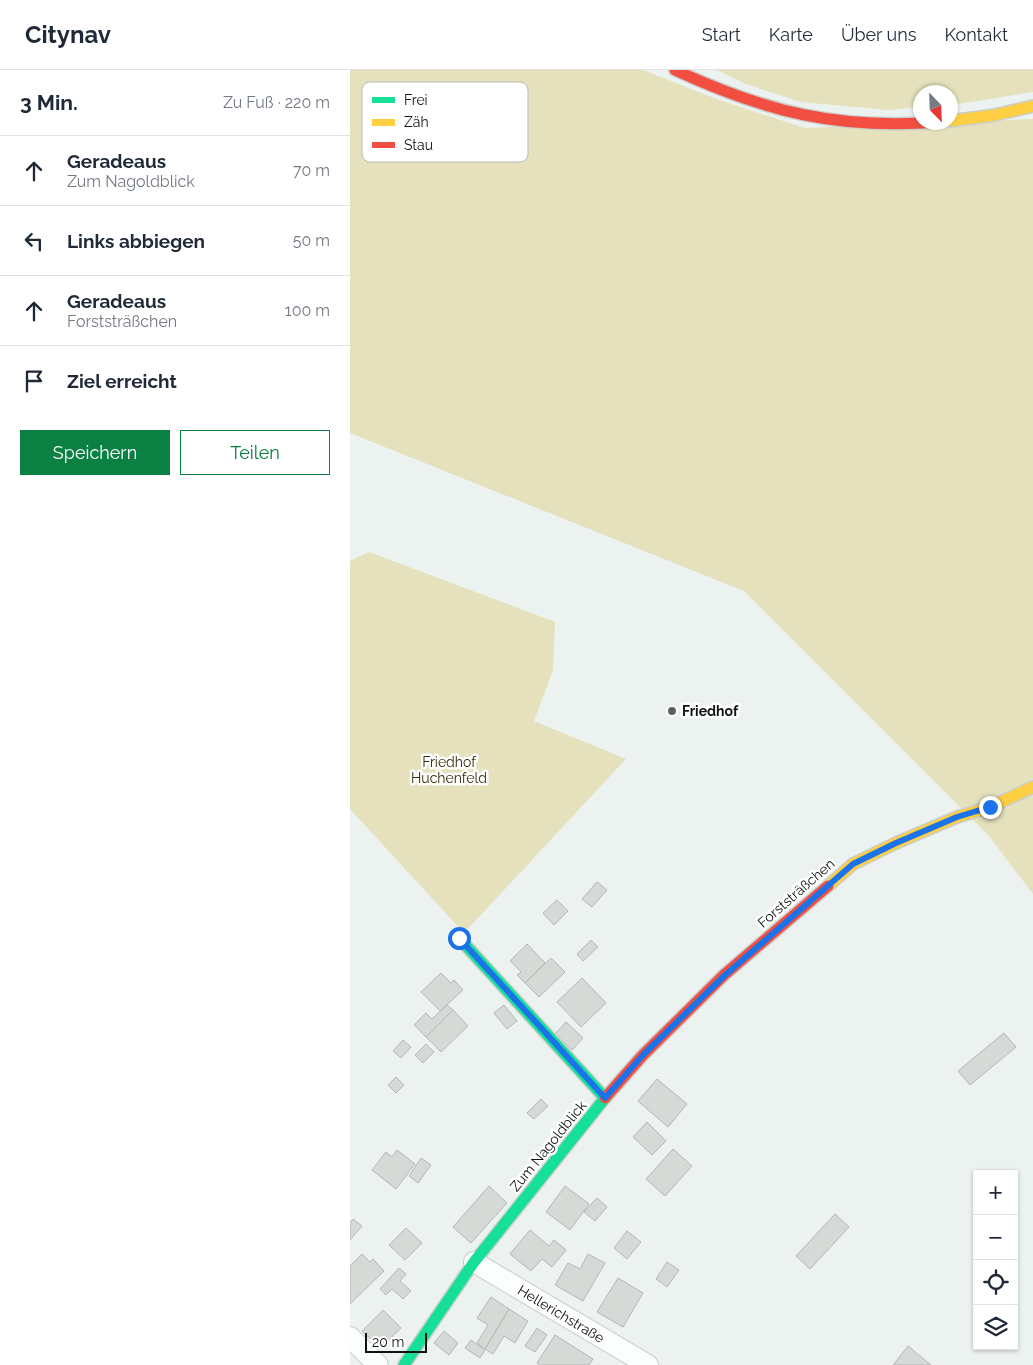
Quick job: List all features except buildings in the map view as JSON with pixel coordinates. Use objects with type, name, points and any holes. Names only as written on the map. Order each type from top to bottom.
[{"type":"street","points":[[675,70],[705,85],[754,103],[808,117],[862,124],[913,124]]},
{"type":"street","points":[[958,120],[995,115],[1033,106]]},
{"type":"street","name":"Forststräßchen","points":[[605,1098],[643,1055],[724,976],[853,864],[896,843],[957,817],[990,807],[1033,787]]},
{"type":"street","name":"Zum Nagoldblick","points":[[404,1365],[474,1262],[605,1098],[459,938]]},
{"type":"street","name":"Hellerichstraße","points":[[474,1262],[648,1365]]},
{"type":"street","points":[[350,1337],[378,1365]]},
{"type":"green space","points":[[350,70],[643,70],[719,100],[805,128],[913,124],[913,130],[958,130],[958,122],[1033,119],[1033,894],[989,836],[744,591],[350,433]]},
{"type":"green space","points":[[717,70],[1033,70],[1033,92],[958,104],[958,85],[913,85],[913,108],[888,110],[801,102],[746,84]]},
{"type":"green space","name":"Friedhof Huchenfeld","points":[[369,552],[555,622],[553,670],[534,721],[626,759],[464,933],[350,809],[350,561]]},
{"type":"traffic: fast","points":[[404,1365],[474,1262],[605,1098],[459,938]]},
{"type":"traffic: slow","points":[[958,120],[995,115],[1033,106]]},
{"type":"traffic: slow","points":[[828,886],[853,864],[896,843],[957,817],[990,807],[1033,787]]},
{"type":"traffic: jam","points":[[675,70],[741,97],[804,115],[869,123],[913,123]]},
{"type":"traffic: jam","points":[[605,1098],[643,1055],[724,975],[828,886]]},
{"type":"place","name":"Friedhof","points":[[672,711]]},
{"type":"route","points":[[459,938],[605,1098],[643,1055],[724,976],[853,864],[957,817],[990,807]]}]
